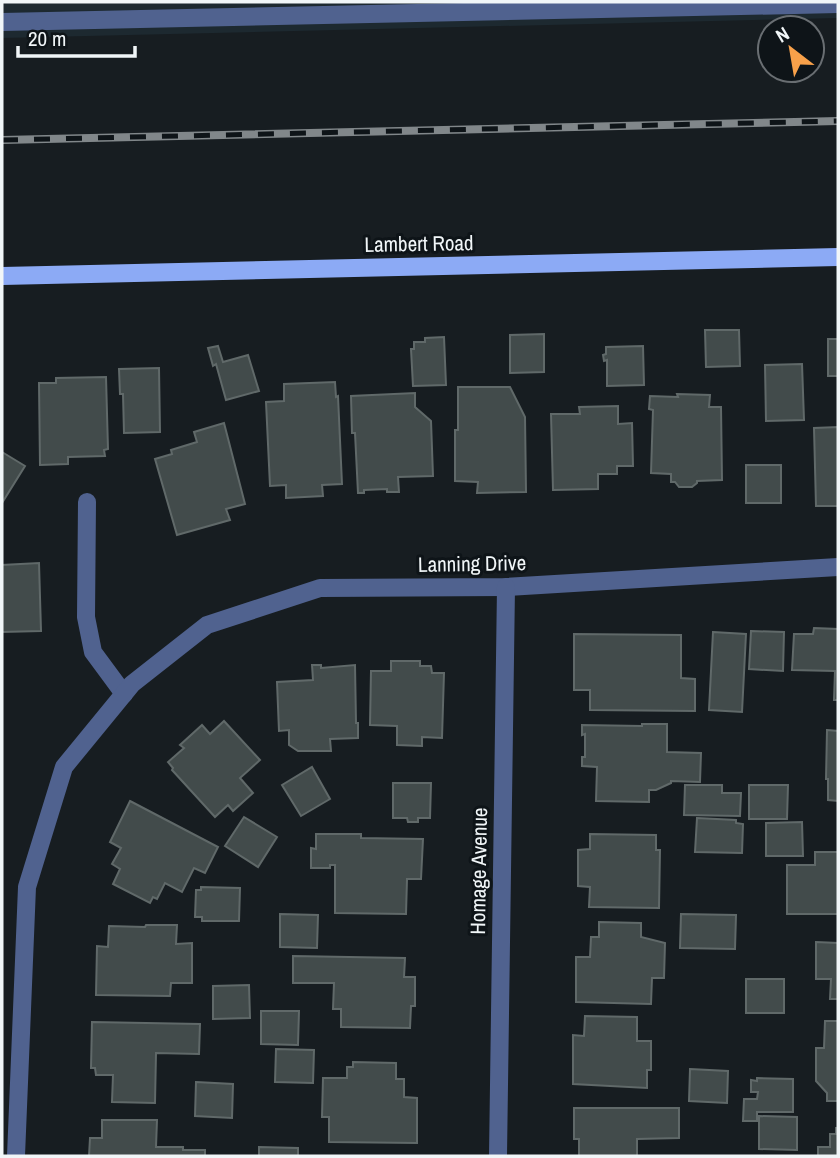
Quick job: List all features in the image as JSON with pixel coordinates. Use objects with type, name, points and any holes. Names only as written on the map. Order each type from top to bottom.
[{"type":"main road","name":"Lambert Road","points":[[2,276],[838,257]]},
{"type":"street","points":[[2,22],[838,4]]},
{"type":"street","points":[[87,502],[86,617],[93,652],[128,689]]},
{"type":"street","name":"Lanning Drive","points":[[16,1156],[27,887],[64,768],[128,689],[207,625],[320,588],[506,587],[838,567]]},
{"type":"street","name":"Homage Avenue","points":[[498,1156],[506,587]]},
{"type":"shaded area","points":[[2,2],[838,2],[838,18],[826,18],[826,14],[756,14],[756,20],[2,38]]},
{"type":"building","points":[[705,330],[739,330],[740,366],[706,367]]},
{"type":"building","points":[[544,334],[544,372],[510,373],[510,335]]},
{"type":"building","points":[[444,337],[446,385],[413,386],[411,349],[414,349],[414,342],[425,342],[425,338]]},
{"type":"building","points":[[828,339],[838,339],[838,376],[828,376]]},
{"type":"building","points":[[218,346],[223,362],[248,355],[259,391],[226,400],[216,364],[213,366],[208,348]]},
{"type":"building","points":[[643,346],[644,385],[607,386],[607,360],[604,361],[603,355],[606,354],[606,347]]},
{"type":"building","points":[[802,364],[804,420],[766,421],[765,365]]},
{"type":"building","points":[[159,368],[160,432],[124,433],[119,369]]},
{"type":"building","points":[[106,377],[108,449],[104,450],[105,456],[68,457],[68,464],[40,465],[39,383],[56,383],[56,378]]},
{"type":"building","points":[[335,382],[342,484],[322,485],[323,496],[286,498],[286,485],[270,486],[266,402],[284,401],[284,384]]},
{"type":"building","points":[[458,387],[510,387],[525,417],[526,492],[477,493],[478,482],[455,481]]},
{"type":"building","points":[[415,393],[415,407],[431,421],[433,476],[398,477],[399,492],[387,492],[387,489],[364,490],[364,493],[358,493],[351,396]]},
{"type":"building","points":[[677,394],[710,395],[709,407],[721,407],[722,480],[697,481],[692,487],[679,487],[675,482],[671,482],[671,474],[651,473],[653,410],[649,409],[650,396],[678,397]]},
{"type":"building","points":[[618,406],[618,424],[632,423],[633,466],[617,466],[617,474],[598,474],[598,489],[553,490],[551,414],[580,414],[579,407]]},
{"type":"building","points":[[224,423],[245,504],[226,509],[230,520],[177,535],[155,459],[172,454],[171,450],[197,442],[194,432]]},
{"type":"building","points":[[838,427],[838,506],[816,506],[814,428]]},
{"type":"building","points":[[2,452],[25,466],[2,503]]},
{"type":"building","points":[[746,465],[781,465],[781,503],[746,503]]},
{"type":"building","points":[[39,563],[41,631],[2,632],[2,565]]},
{"type":"building","points":[[814,628],[838,629],[838,700],[834,700],[835,671],[792,670],[794,634],[813,634]]},
{"type":"building","points":[[751,631],[784,632],[783,671],[749,669]]},
{"type":"building","points":[[713,632],[746,634],[742,712],[709,710]]},
{"type":"building","points":[[574,634],[681,635],[681,678],[695,679],[695,711],[590,710],[590,690],[574,690]]},
{"type":"building","points":[[391,661],[420,661],[420,666],[431,666],[432,673],[444,673],[442,738],[422,737],[422,746],[397,745],[397,726],[370,725],[371,671],[391,671]]},
{"type":"building","points":[[312,665],[321,665],[321,668],[355,665],[358,738],[330,739],[331,751],[298,751],[289,745],[289,730],[279,731],[277,682],[313,680]]},
{"type":"building","points":[[224,721],[260,760],[240,778],[253,793],[233,811],[228,805],[215,817],[172,770],[168,762],[184,748],[180,745],[202,725],[210,734]]},
{"type":"building","points":[[667,724],[667,752],[701,753],[700,782],[671,781],[656,790],[649,790],[649,802],[596,801],[597,767],[582,766],[582,757],[585,757],[585,734],[582,735],[582,725]]},
{"type":"building","points":[[827,730],[838,731],[838,801],[828,800]]},
{"type":"building","points":[[312,767],[330,799],[301,816],[282,785]]},
{"type":"building","points":[[393,783],[431,783],[430,818],[418,818],[418,822],[408,822],[407,818],[393,818]]},
{"type":"building","points":[[685,785],[722,785],[722,793],[741,793],[740,816],[684,815]]},
{"type":"building","points":[[749,785],[788,785],[787,819],[749,819]]},
{"type":"building","points":[[130,801],[218,847],[205,873],[194,868],[182,892],[165,883],[157,899],[153,897],[150,903],[113,884],[120,869],[112,864],[121,848],[110,842]]},
{"type":"building","points":[[244,817],[277,837],[258,867],[225,846]]},
{"type":"building","points":[[697,818],[736,820],[736,823],[743,824],[742,853],[695,852]]},
{"type":"building","points":[[802,822],[803,856],[766,856],[766,823]]},
{"type":"building","points":[[316,834],[361,834],[361,838],[423,839],[421,879],[407,879],[406,914],[335,913],[335,865],[330,865],[330,868],[311,868],[311,848],[316,849]]},
{"type":"building","points":[[590,834],[656,835],[656,850],[660,850],[659,908],[589,907],[590,887],[578,886],[578,850],[590,849]]},
{"type":"building","points":[[815,852],[838,852],[838,914],[787,914],[787,865],[815,865]]},
{"type":"building","points":[[201,887],[240,888],[239,921],[202,921],[202,917],[195,917],[196,890],[201,890]]},
{"type":"building","points":[[280,914],[318,915],[317,948],[280,947]]},
{"type":"building","points":[[681,914],[736,915],[735,949],[680,948]]},
{"type":"building","points":[[599,922],[641,923],[641,937],[665,943],[664,978],[652,978],[651,1004],[576,1002],[576,957],[590,957],[591,937],[599,937]]},
{"type":"building","points":[[177,925],[176,944],[192,943],[192,983],[171,983],[170,996],[96,995],[97,946],[108,947],[109,926]]},
{"type":"building","points":[[816,942],[838,943],[838,999],[830,999],[831,979],[816,979]]},
{"type":"building","points":[[293,956],[405,958],[404,977],[415,977],[415,1006],[411,1006],[410,1028],[341,1027],[341,1009],[333,1009],[334,983],[293,983]]},
{"type":"building","points":[[746,979],[784,979],[784,1013],[746,1013]]},
{"type":"building","points":[[249,985],[250,1018],[213,1019],[213,986]]},
{"type":"building","points":[[261,1011],[299,1011],[298,1045],[261,1044]]},
{"type":"building","points":[[585,1016],[637,1017],[637,1041],[651,1041],[651,1070],[647,1070],[647,1088],[573,1084],[573,1035],[584,1036]]},
{"type":"building","points":[[825,1021],[838,1021],[838,1101],[827,1101],[827,1093],[816,1081],[816,1048],[824,1048]]},
{"type":"building","points":[[92,1022],[200,1024],[199,1054],[156,1053],[155,1103],[112,1102],[113,1075],[96,1075],[95,1068],[91,1068]]},
{"type":"building","points":[[276,1049],[314,1050],[313,1083],[275,1082]]},
{"type":"building","points":[[353,1062],[396,1063],[396,1079],[404,1079],[404,1097],[417,1098],[417,1143],[329,1142],[329,1117],[322,1117],[323,1078],[347,1078],[347,1067],[353,1067]]},
{"type":"building","points":[[690,1069],[728,1071],[727,1103],[689,1101]]},
{"type":"building","points":[[757,1078],[793,1079],[793,1112],[757,1112],[757,1121],[743,1121],[744,1099],[757,1099],[758,1092],[751,1092],[751,1080],[757,1081]]},
{"type":"building","points":[[196,1082],[233,1084],[232,1118],[195,1116]]},
{"type":"building","points":[[574,1108],[679,1108],[679,1138],[637,1139],[637,1156],[579,1156],[579,1139],[574,1139]]},
{"type":"building","points":[[759,1116],[797,1117],[797,1150],[759,1149]]},
{"type":"building","points":[[102,1120],[157,1120],[156,1147],[205,1150],[205,1156],[89,1156],[90,1138],[102,1138]]},
{"type":"building","points":[[836,1128],[838,1156],[818,1156],[818,1147],[830,1147],[830,1134],[836,1134]]},
{"type":"building","points":[[259,1147],[298,1148],[298,1156],[259,1156]]},
{"type":"railway","points":[[2,140],[838,121]]}]
